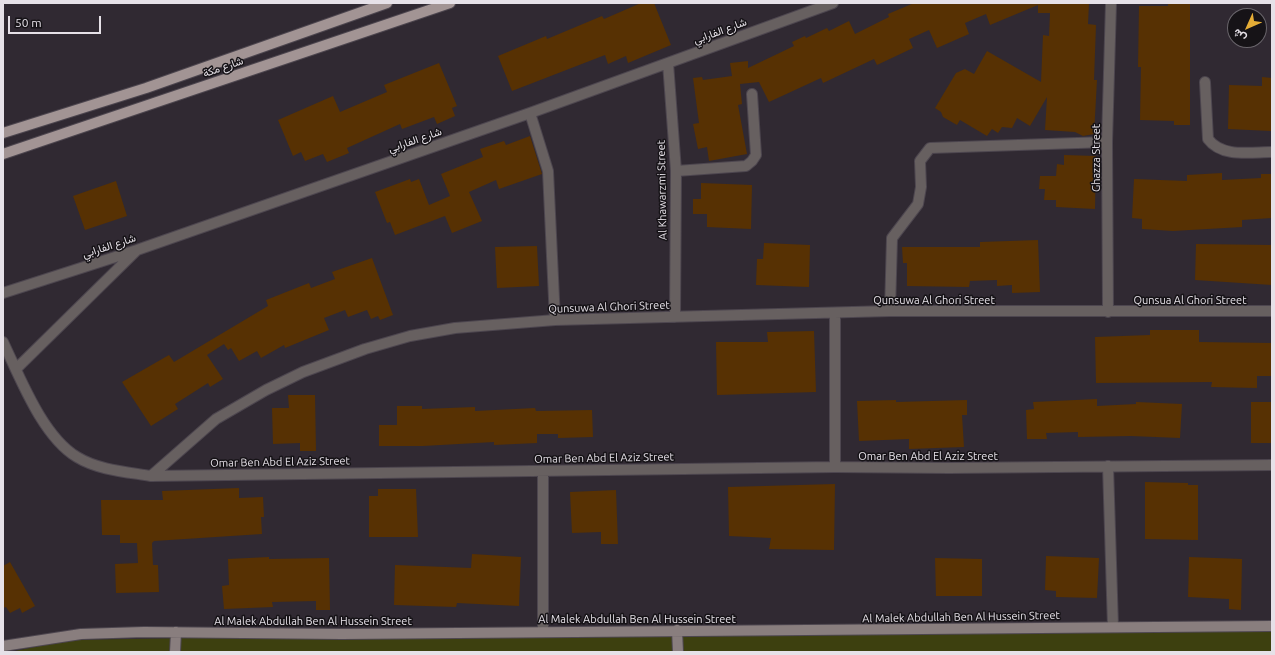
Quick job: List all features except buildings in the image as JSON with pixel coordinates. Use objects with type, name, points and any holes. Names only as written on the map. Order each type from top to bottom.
[{"type":"main road","name":"شارع مكة","points":[[3,133],[146,88],[387,3]]},
{"type":"main road","name":"شارع مكة","points":[[3,154],[450,3]]},
{"type":"main road","name":"Al Malek Abdullah Ben Al Hussein Street","points":[[3,646],[81,634],[176,632],[342,634],[1272,626]]},
{"type":"main road","points":[[678,630],[678,652]]},
{"type":"main road","points":[[175,652],[176,632]]},
{"type":"street","name":"شارع الفارابي","points":[[3,294],[137,250],[530,113],[833,3]]},
{"type":"street","name":"Ghazza Street","points":[[1108,312],[1107,142],[1111,3]]},
{"type":"street","name":"Al Khawarzmi Street","points":[[668,63],[676,171],[675,317]]},
{"type":"street","points":[[1205,82],[1208,138],[1213,146],[1230,152],[1272,152]]},
{"type":"street","points":[[676,171],[746,166],[752,161],[756,155],[752,94]]},
{"type":"street","points":[[530,113],[548,171],[555,320]]},
{"type":"street","points":[[890,311],[892,238],[918,204],[921,187],[920,161],[930,148],[1107,142]]},
{"type":"street","points":[[16,369],[137,250]]},
{"type":"street","name":"Qunsuwa Al Ghori Street","points":[[151,476],[216,419],[240,404],[303,372],[332,360],[410,336],[454,328],[555,320],[835,314],[890,311],[1108,312]]},
{"type":"street","name":"Qunsua Al Ghori Street","points":[[1108,312],[1272,311]]},
{"type":"street","points":[[835,314],[835,467]]},
{"type":"street","name":"Omar Ben Abd El Aziz Street","points":[[3,342],[42,420],[53,436],[64,448],[95,465],[151,476],[835,467],[949,468],[1272,465]]},
{"type":"street","points":[[1108,466],[1113,627]]},
{"type":"street","points":[[543,632],[544,471]]},
{"type":"green space","points":[[1113,627],[1272,631],[1272,652],[10,652],[70,640],[191,638],[199,632],[542,637],[1112,631]]}]
